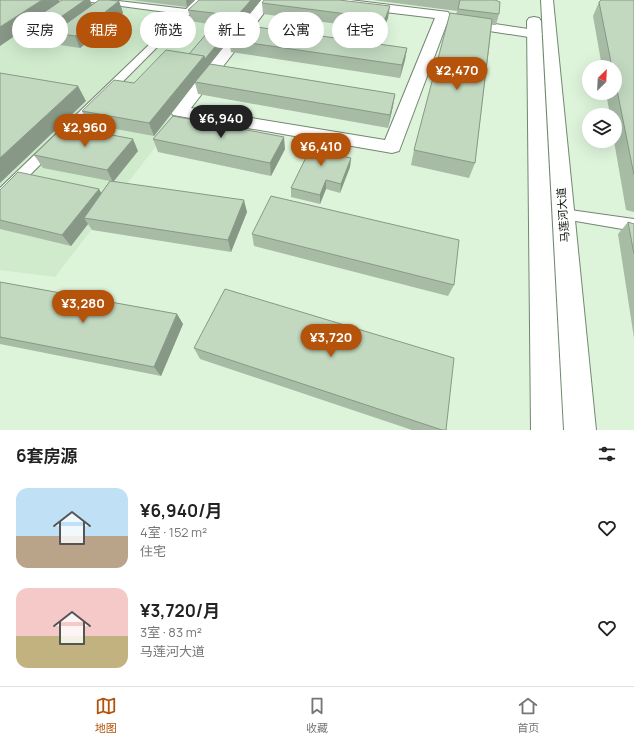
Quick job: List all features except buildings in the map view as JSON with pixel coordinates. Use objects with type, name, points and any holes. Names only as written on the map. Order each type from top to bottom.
[{"type":"street","points":[[268,0],[179,111],[392,147],[443,15],[318,0]]},
{"type":"street","name":"马莲河大道","points":[[534,0],[547,430]]},
{"type":"street","name":"马莲河大道","points":[[547,0],[580,430]]},
{"type":"street","points":[[441,20],[535,34]]},
{"type":"lane","points":[[91,0],[187,12],[200,0]]},
{"type":"lane","points":[[0,196],[150,48]]},
{"type":"lane","points":[[563,214],[634,225]]},
{"type":"shaded area","points":[[0,0],[269,0],[260,12],[204,12],[204,48],[232,48],[55,277],[0,270]]}]
